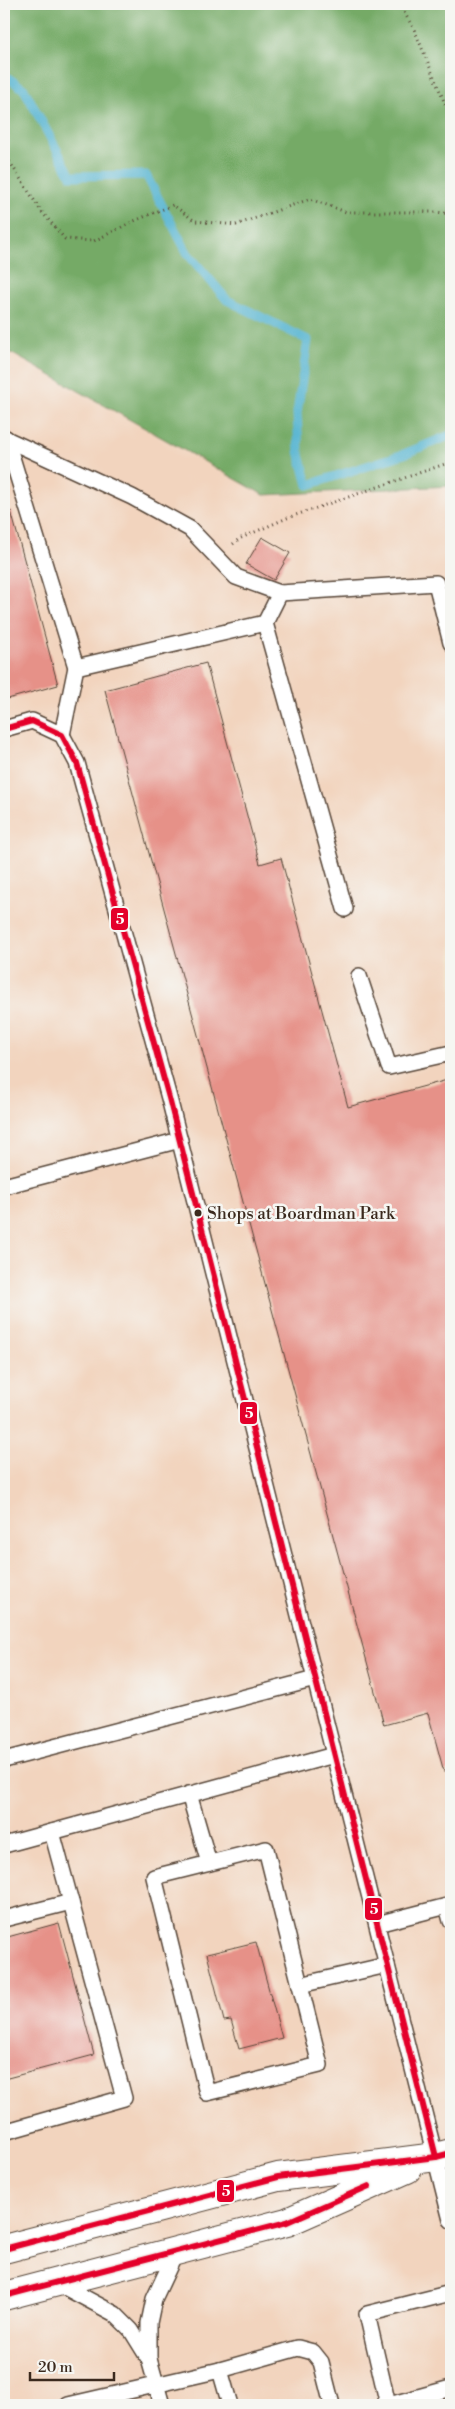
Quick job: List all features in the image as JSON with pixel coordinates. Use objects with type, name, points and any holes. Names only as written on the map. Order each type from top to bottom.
[{"type":"main road","points":[[4,2249],[278,2177],[443,2155]]},
{"type":"main road","points":[[4,2296],[287,2222],[443,2155]]},
{"type":"lane","points":[[5,438],[132,497],[190,529],[236,577],[280,593],[436,583],[451,643]]},
{"type":"lane","points":[[5,438],[76,667],[62,735],[79,771],[180,1140],[387,1965],[443,2155],[451,2220]]},
{"type":"lane","points":[[280,593],[265,622],[345,909]]},
{"type":"lane","points":[[76,667],[265,622]]},
{"type":"lane","points":[[4,728],[32,721],[62,735]]},
{"type":"lane","points":[[359,976],[389,1067],[451,1053]]},
{"type":"lane","points":[[4,1186],[180,1140]]},
{"type":"lane","points":[[4,1760],[315,1678]]},
{"type":"lane","points":[[4,1845],[334,1755]]},
{"type":"lane","points":[[189,1794],[209,1863]]},
{"type":"lane","points":[[4,2132],[124,2098],[52,1832]]},
{"type":"lane","points":[[266,1849],[300,1985],[320,2065],[207,2093],[154,1877],[266,1849]]},
{"type":"lane","points":[[4,1919],[71,1902]]},
{"type":"lane","points":[[377,1924],[450,1911]]},
{"type":"lane","points":[[300,1985],[387,1965]]},
{"type":"lane","points":[[162,2405],[149,2359],[149,2323],[154,2299],[178,2250]]},
{"type":"lane","points":[[56,2282],[115,2314],[131,2330],[149,2359]]},
{"type":"lane","points":[[451,2293],[366,2314],[388,2405],[451,2388]]},
{"type":"lane","points":[[68,2405],[220,2370],[298,2348],[313,2352],[321,2362],[332,2405]]},
{"type":"lane","points":[[220,2370],[230,2405]]},
{"type":"path","points":[[399,4],[414,29],[451,118]]},
{"type":"path","points":[[4,153],[41,211],[65,239],[94,241],[173,205],[195,221],[236,225],[310,199],[346,212],[436,212],[451,214]]},
{"type":"path","points":[[217,558],[239,539],[286,518],[451,462]]},
{"type":"shaded area","name":"Shops at Boardman Park","points":[[4,349],[264,495],[451,486],[451,2405],[4,2405]]},
{"type":"green space","points":[[4,4],[451,4],[451,486],[264,495],[4,349]]},
{"type":"building","points":[[11,511],[58,685],[4,700],[4,512]]},
{"type":"building","points":[[262,537],[290,553],[274,580],[246,564]]},
{"type":"building","points":[[206,663],[260,864],[281,858],[348,1107],[451,1079],[451,1771],[444,1772],[428,1713],[384,1725],[105,690]]},
{"type":"building","points":[[59,1923],[94,2055],[4,2079],[4,1938]]},
{"type":"building","points":[[256,1942],[282,2038],[239,2049],[231,2020],[224,2021],[207,1954]]},
{"type":"waterway","points":[[4,75],[24,89],[71,176],[146,175],[188,254],[227,300],[308,340],[297,413],[299,451],[308,485],[404,454],[451,435]]},
{"type":"transit line","name":"5","points":[[4,729],[32,721],[62,735],[77,763],[169,1098],[436,2157]]},
{"type":"transit line","name":"5","points":[[4,2249],[278,2177],[436,2157],[451,2153]]},
{"type":"transit line","name":"5","points":[[4,2296],[287,2222],[369,2186]]},
{"type":"place","name":"Shops at Boardman Park","points":[[198,1213]]}]
